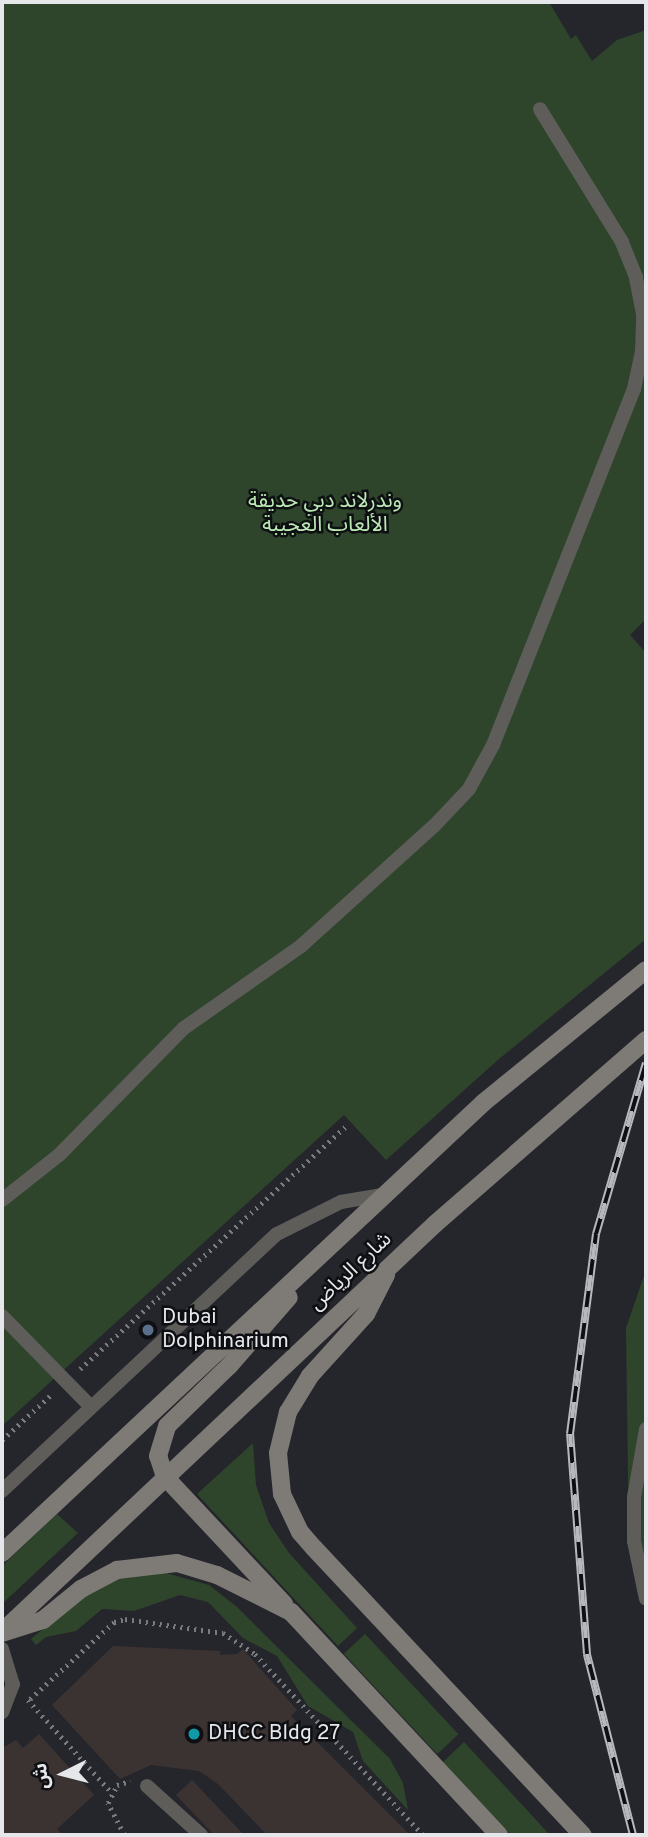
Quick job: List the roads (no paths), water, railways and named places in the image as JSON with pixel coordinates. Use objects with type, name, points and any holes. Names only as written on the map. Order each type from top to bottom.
[{"type":"main road","name":"شارع الرياض","points":[[2,1553],[508,1082],[646,970]]},
{"type":"main road","name":"شارع الرياض","points":[[2,1632],[388,1268],[646,1040]]},
{"type":"main road","points":[[324,1253],[254,1339],[167,1426],[158,1445],[165,1477],[499,1835]]},
{"type":"main road","points":[[388,1268],[366,1314],[310,1376],[288,1412],[278,1453],[282,1494],[300,1532],[314,1548],[583,1835]]},
{"type":"main road","points":[[2,1632],[43,1620],[98,1578],[157,1562],[198,1567],[291,1612]]},
{"type":"lane","points":[[2,1200],[59,1156],[184,1028],[301,946],[331,920],[452,808],[488,756],[634,389],[642,352],[641,302],[622,242],[540,108]]},
{"type":"lane","points":[[2,1491],[277,1234],[341,1202],[388,1194]]},
{"type":"lane","points":[[2,1316],[91,1408]]},
{"type":"lane","points":[[646,1429],[634,1497],[634,1541],[646,1599]]},
{"type":"lane","points":[[2,1650],[13,1684],[2,1712]]},
{"type":"lane","points":[[147,1786],[198,1834]]},
{"type":"railway","points":[[633,1835],[587,1654],[570,1434],[596,1234],[646,1063]]},
{"type":"place","name":"Dubai Dolphinarium","points":[[148,1330]]},
{"type":"place","name":"DHCC Bldg 27","points":[[194,1734]]},
{"type":"park label","name":"وندرلاند دبي حديقة الألعاب العجيبة","points":[[325,514]]}]
